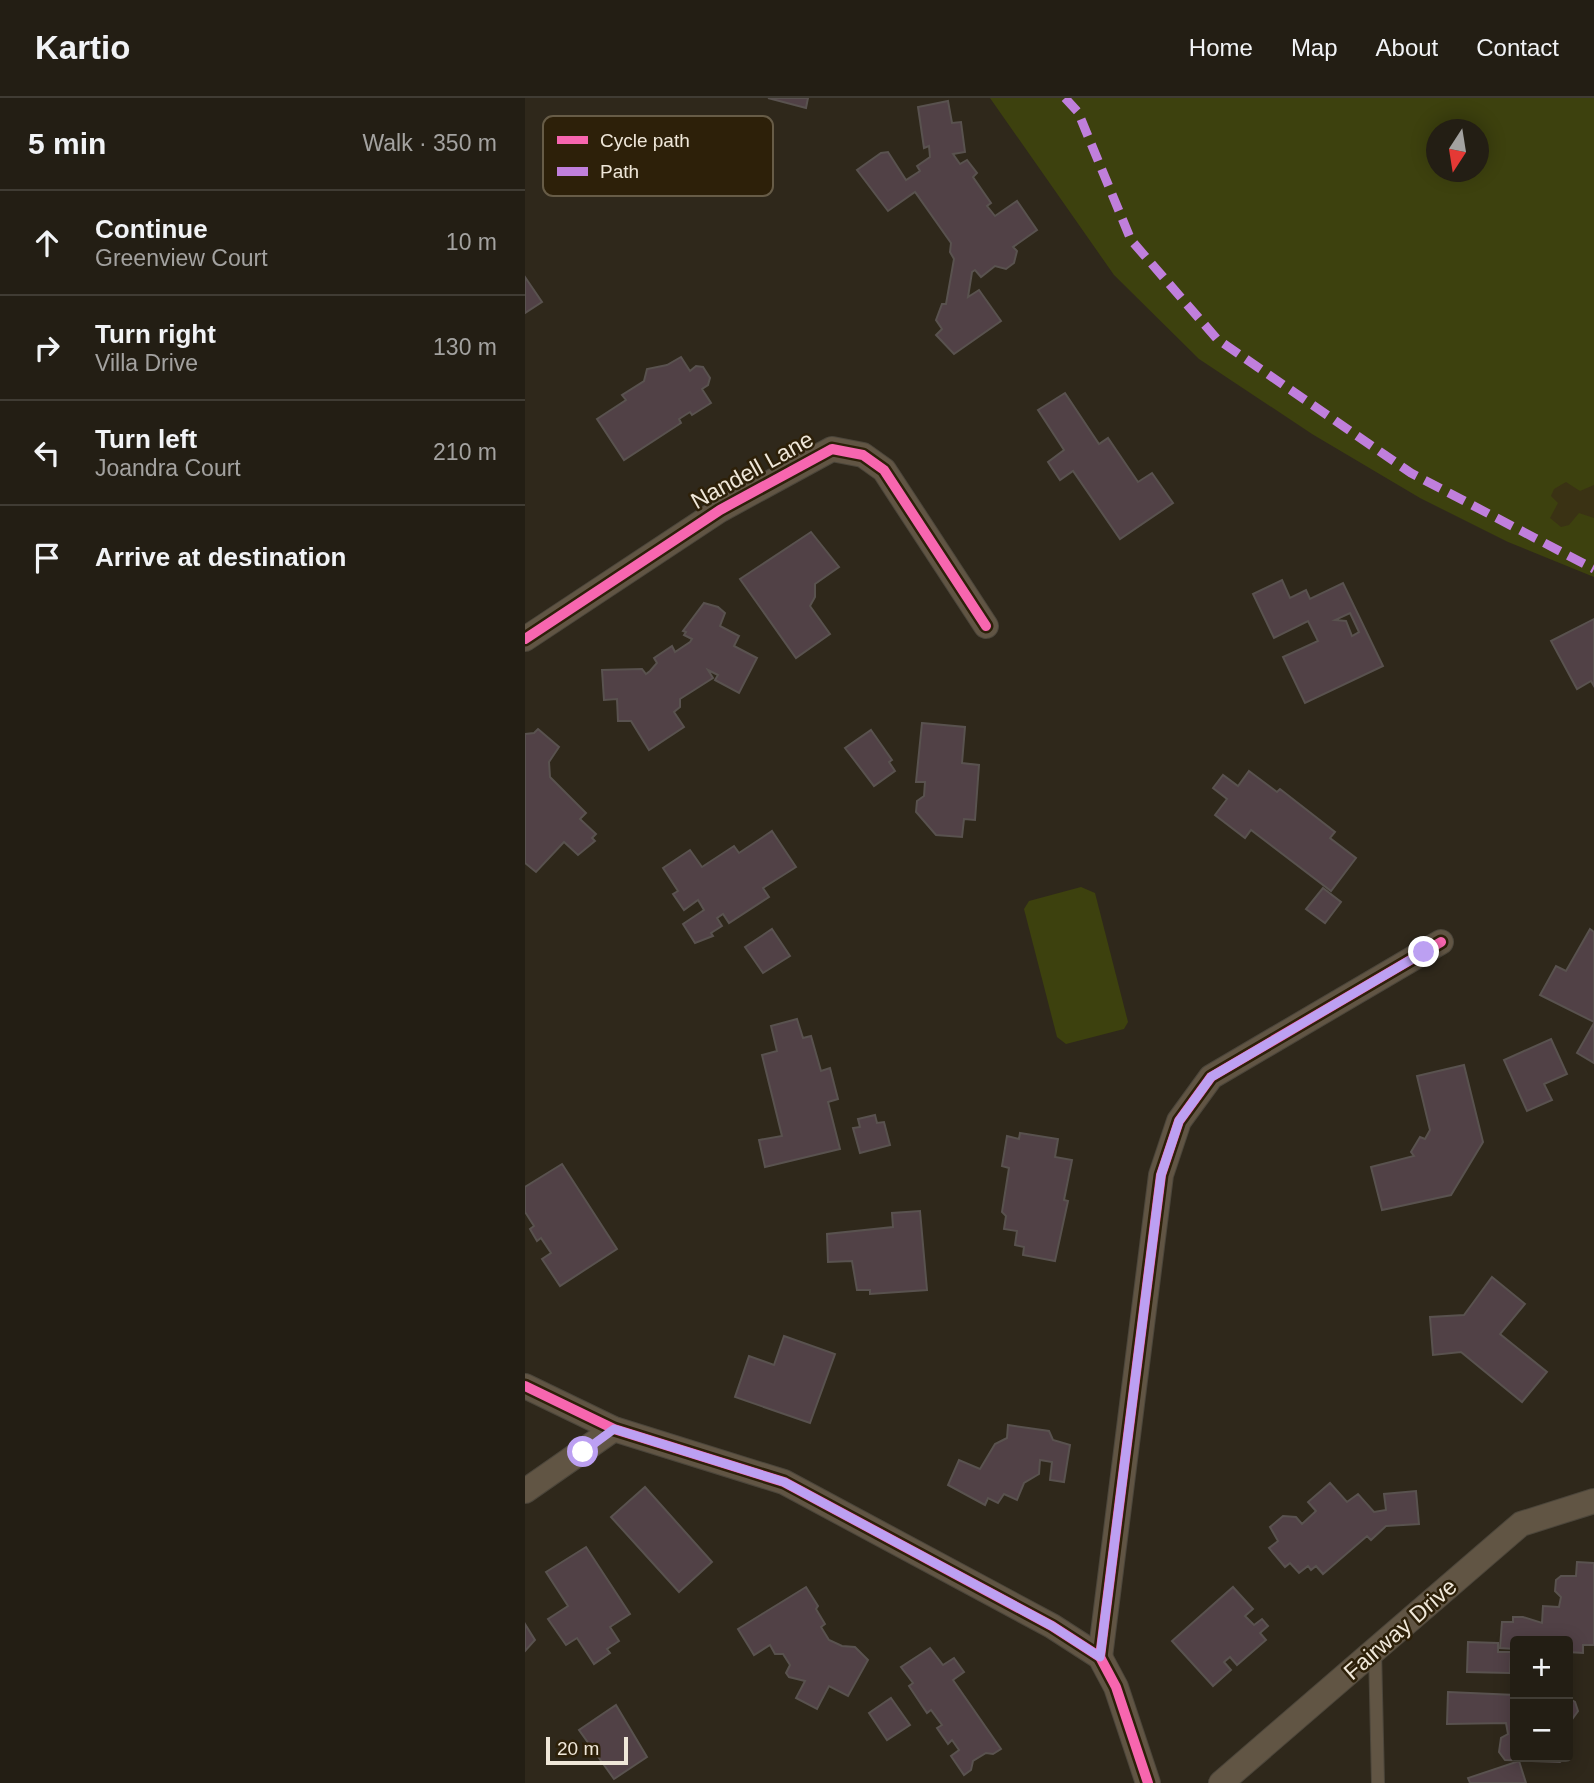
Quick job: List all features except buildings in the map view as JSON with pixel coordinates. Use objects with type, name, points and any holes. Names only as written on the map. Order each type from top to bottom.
[{"type":"street","name":"Nandell Lane","points":[[525,639],[720,509],[832,449],[863,456],[884,471],[986,626]]},
{"type":"street","points":[[1100,1657],[1161,1175],[1179,1121],[1211,1077],[1441,942]]},
{"type":"street","points":[[525,1386],[614,1429],[784,1482],[1052,1626],[1100,1657],[1116,1687],[1148,1783]]},
{"type":"street","points":[[525,1491],[614,1429]]},
{"type":"street","name":"Fairway Drive","points":[[1221,1783],[1521,1524],[1594,1501]]},
{"type":"lane","points":[[1375,1650],[1378,1783]]},
{"type":"green space","points":[[990,98],[1594,98],[1594,577],[1508,542],[1420,498],[1312,434],[1199,359],[1114,275]]},
{"type":"green space","points":[[1081,887],[1095,893],[1128,1022],[1124,1029],[1066,1044],[1057,1037],[1024,909],[1029,901]]},
{"type":"sand","points":[[1566,482],[1580,491],[1594,485],[1594,518],[1579,513],[1569,525],[1561,527],[1550,518],[1558,503],[1551,496],[1554,489]]},
{"type":"marked path","points":[[1065,98],[1078,112],[1131,240],[1217,339],[1411,473],[1594,569]]},
{"type":"cycle path","points":[[525,639],[720,510],[832,449],[863,455],[884,470],[986,626]]},
{"type":"cycle path","points":[[1100,1657],[1161,1175],[1179,1121],[1211,1077],[1441,942]]},
{"type":"cycle path","points":[[525,1386],[614,1429],[784,1482],[1052,1626],[1100,1657],[1116,1687],[1148,1783]]},
{"type":"route","points":[[583,1452],[614,1429],[784,1482],[1052,1626],[1100,1657],[1161,1175],[1179,1121],[1211,1077],[1424,952]]}]
